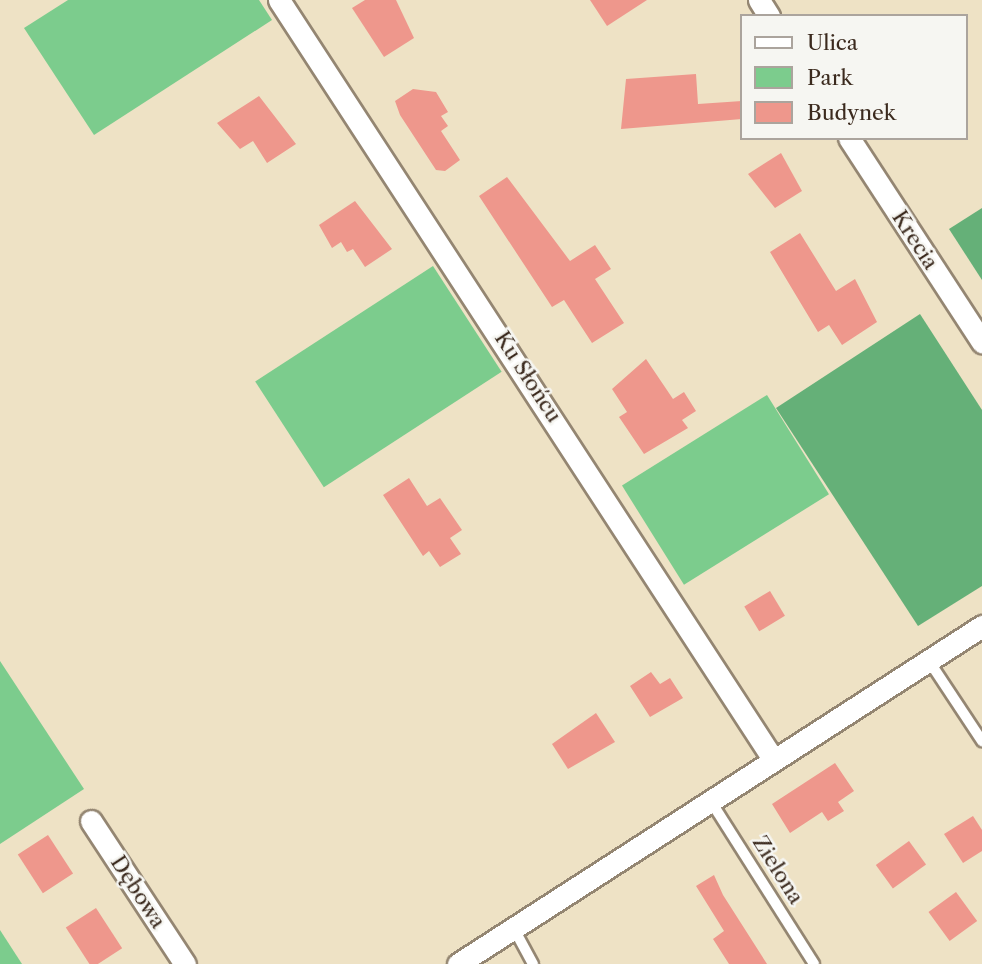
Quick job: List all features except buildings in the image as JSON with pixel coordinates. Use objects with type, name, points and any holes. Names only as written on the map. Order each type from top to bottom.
[{"type":"street","name":"Ku Słońcu","points":[[279,0],[771,757]]},
{"type":"street","name":"Krecia","points":[[850,140],[982,342]]},
{"type":"street","points":[[458,964],[512,925],[771,757],[982,626]]},
{"type":"street","name":"Dębowa","points":[[91,821],[185,964]]},
{"type":"lane","points":[[927,658],[982,741]]},
{"type":"lane","name":"Zielona","points":[[709,797],[814,964]]},
{"type":"lane","points":[[512,925],[533,964]]},
{"type":"green space","points":[[68,0],[259,0],[272,20],[94,135],[24,28]]},
{"type":"green space","points":[[982,208],[982,280],[949,229]]},
{"type":"green space","points":[[433,266],[502,372],[324,487],[255,381]]},
{"type":"green space","points":[[920,314],[982,410],[982,586],[918,626],[776,408]]},
{"type":"green space","points":[[767,395],[829,494],[684,585],[622,486]]},
{"type":"green space","points":[[0,661],[84,789],[0,844]]},
{"type":"green space","points":[[0,930],[22,964],[0,964]]}]
